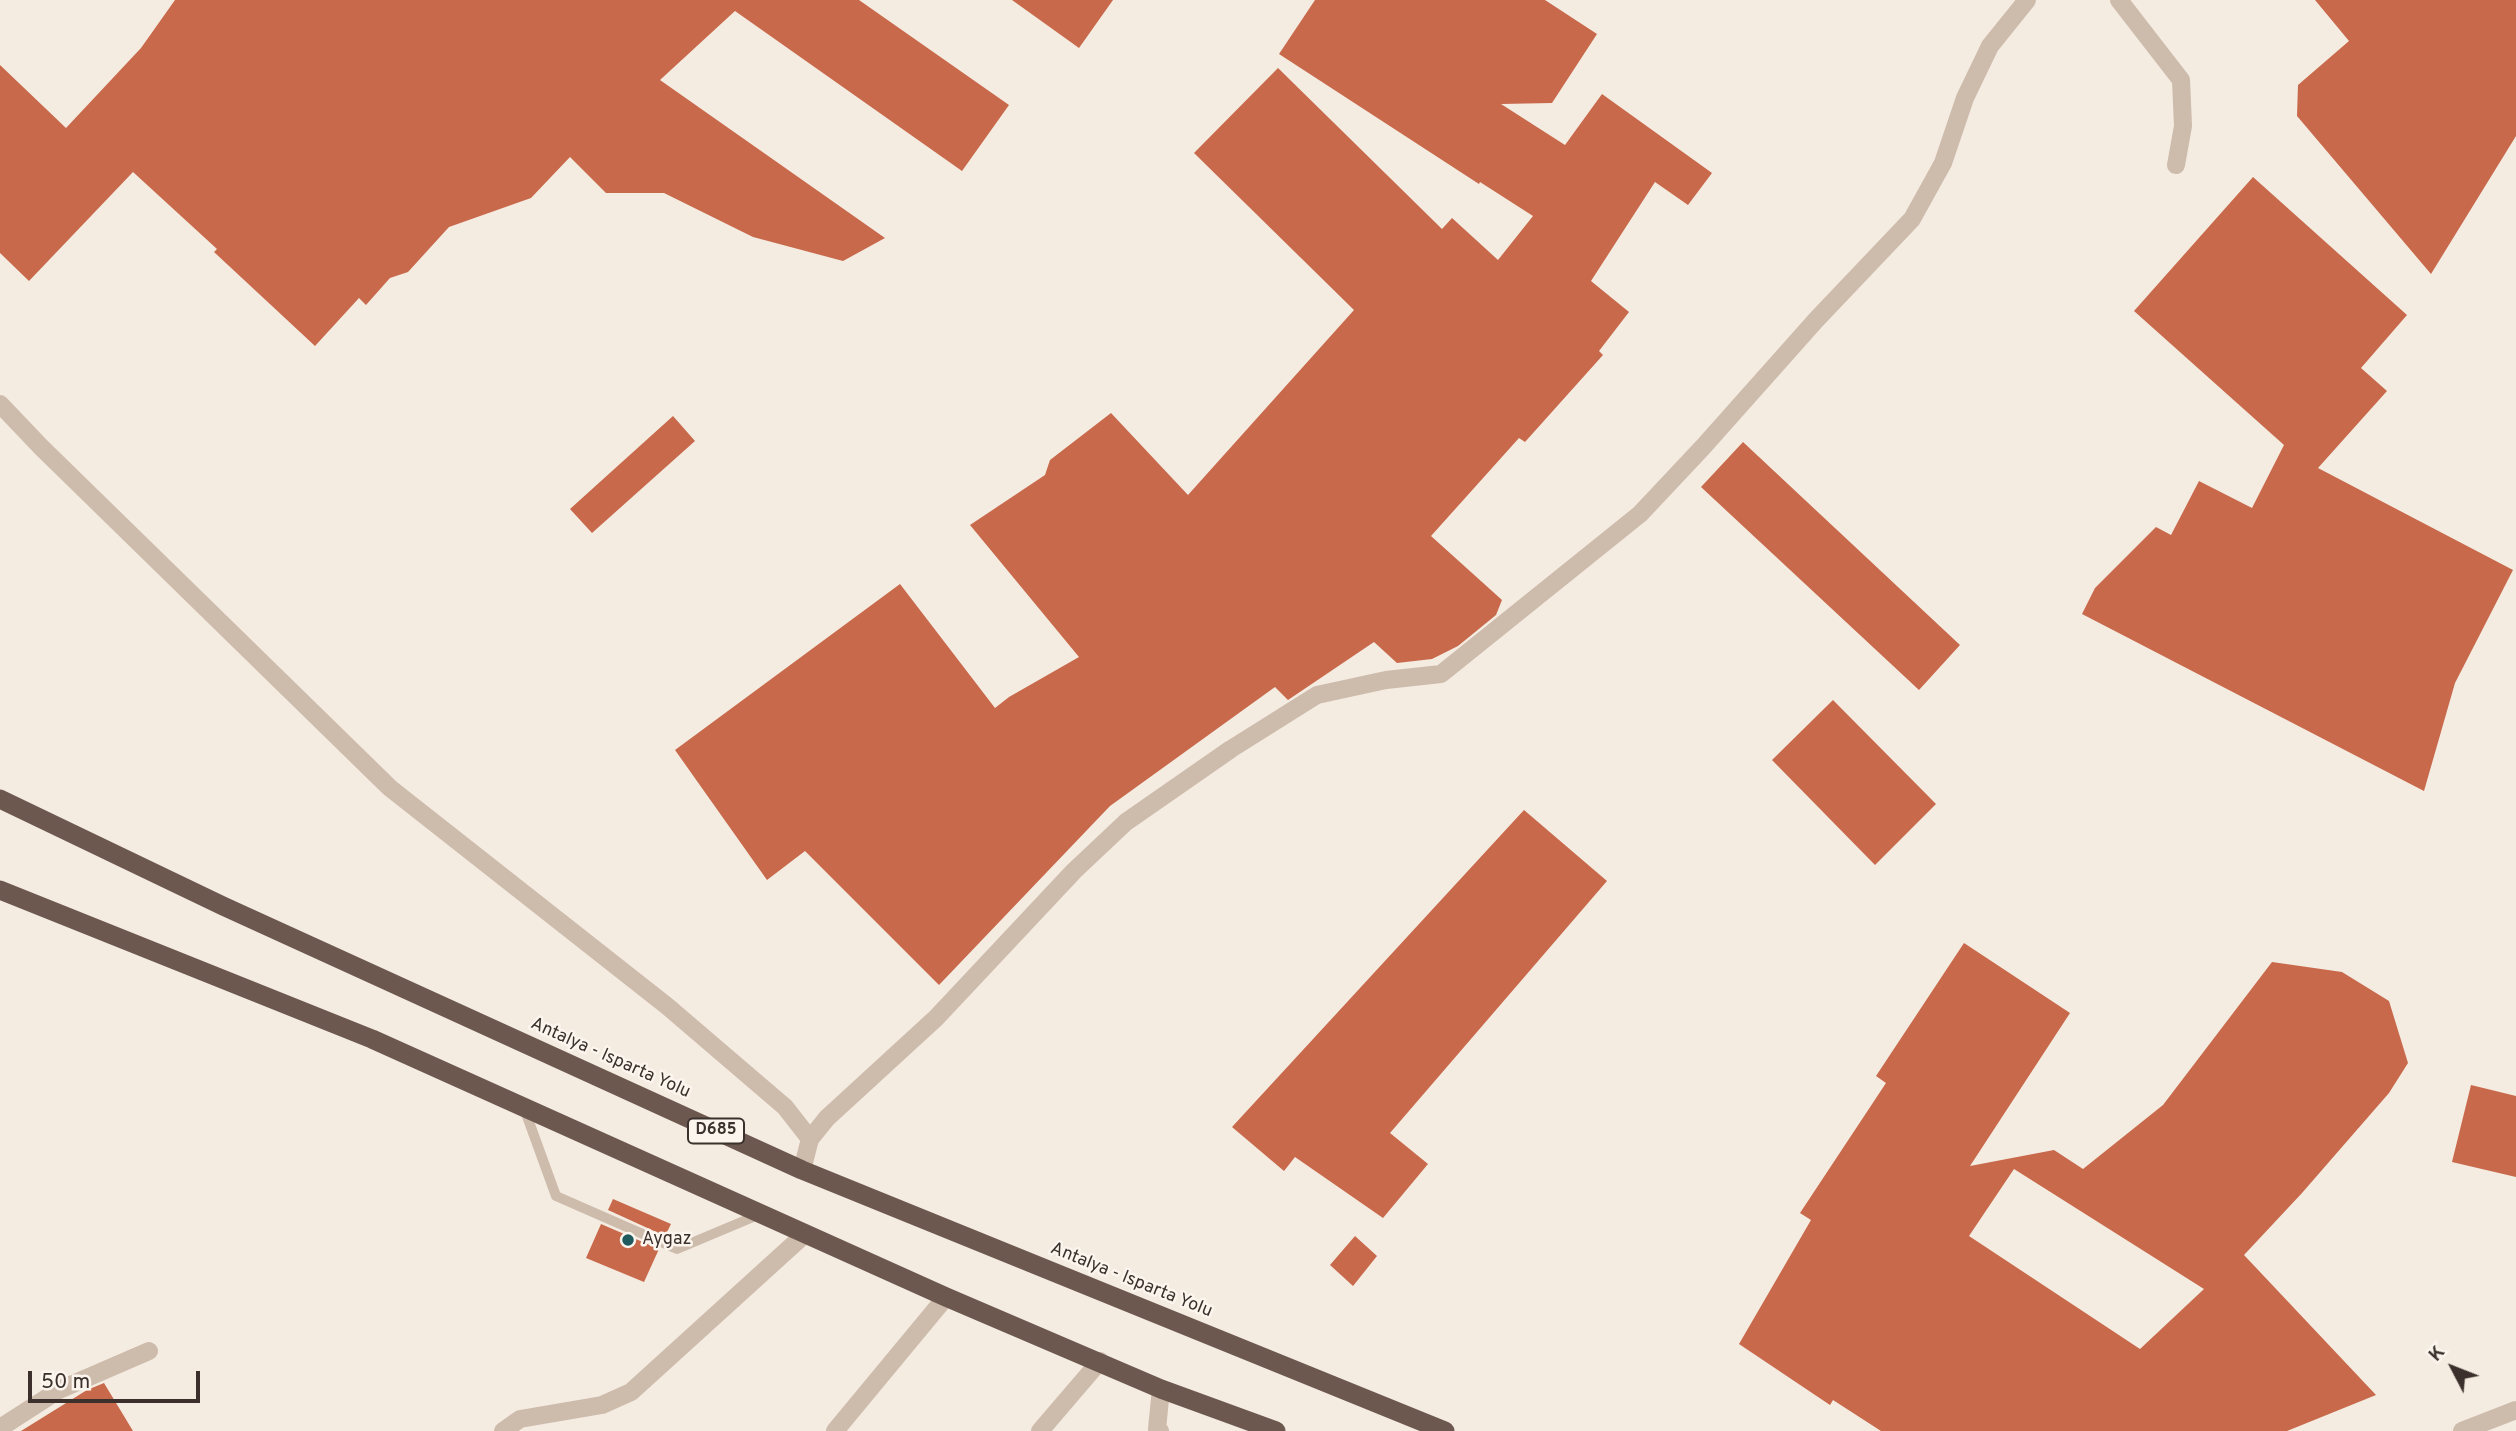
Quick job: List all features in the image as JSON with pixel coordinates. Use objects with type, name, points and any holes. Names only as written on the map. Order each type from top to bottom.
[{"type":"highway","name":"Antalya - Isparta Yolu","points":[[0,799],[223,906],[802,1170],[1445,1431]]},
{"type":"highway","points":[[0,890],[372,1039],[946,1297],[1161,1389],[1276,1431]]},
{"type":"street","points":[[802,1170],[810,1139],[827,1118],[936,1018],[1074,871],[1126,822],[1231,749],[1317,695],[1386,680],[1441,674],[1640,514],[1816,320],[1912,219],[1943,163],[1965,98],[1990,46],[2027,0]]},
{"type":"street","points":[[2119,0],[2181,80],[2183,125],[2176,166]]},
{"type":"street","points":[[0,404],[390,788],[667,1006],[785,1107],[810,1139]]},
{"type":"street","points":[[503,1431],[520,1419],[602,1405],[631,1392],[805,1234]]},
{"type":"street","points":[[835,1431],[946,1297]]},
{"type":"street","points":[[0,1428],[59,1390],[149,1352]]},
{"type":"street","points":[[1040,1431],[1100,1361]]},
{"type":"street","points":[[1160,1431],[1157,1429],[1161,1389]]},
{"type":"street","points":[[2462,1431],[2516,1410]]},
{"type":"lane","points":[[524,1107],[556,1196],[677,1249],[760,1214]]},
{"type":"building","points":[[175,0],[859,0],[1009,105],[962,171],[735,11],[660,80],[885,238],[843,261],[753,237],[664,193],[606,193],[570,157],[531,198],[449,227],[408,272],[390,278],[366,305],[359,298],[315,346],[214,252],[217,249],[133,172],[29,281],[0,253],[0,65],[66,128],[141,48]]},
{"type":"building","points":[[1012,0],[1113,0],[1079,48]]},
{"type":"building","points":[[1315,0],[1545,0],[1597,34],[1552,103],[1501,104],[1565,145],[1602,94],[1712,173],[1688,205],[1655,182],[1591,281],[1629,312],[1599,351],[1603,355],[1525,442],[1519,438],[1431,536],[1502,600],[1496,615],[1458,646],[1432,659],[1397,663],[1374,642],[1288,700],[1275,687],[1110,806],[939,985],[805,851],[767,880],[675,750],[900,584],[995,708],[1009,697],[1079,657],[970,525],[1045,475],[1050,460],[1111,413],[1188,495],[1354,310],[1194,153],[1278,68],[1442,229],[1452,218],[1498,260],[1533,216],[1279,54]]},
{"type":"building","points":[[2315,0],[2516,0],[2516,136],[2431,274],[2297,116],[2298,85],[2349,41]]},
{"type":"building","points":[[2253,177],[2407,315],[2361,368],[2387,391],[2318,468],[2513,570],[2455,683],[2424,791],[2082,614],[2095,588],[2156,527],[2171,535],[2199,481],[2252,508],[2284,445],[2134,311]]},
{"type":"building","points":[[673,416],[695,441],[592,533],[570,509]]},
{"type":"building","points":[[1743,442],[1960,645],[1919,690],[1701,487]]},
{"type":"building","points":[[1833,700],[1936,804],[1875,865],[1772,760]]},
{"type":"building","points":[[1524,810],[1607,881],[1390,1133],[1428,1164],[1383,1218],[1295,1157],[1284,1171],[1232,1127]]},
{"type":"building","points":[[1964,943],[2070,1013],[1970,1166],[2054,1150],[2083,1169],[2163,1105],[2272,962],[2342,972],[2389,1001],[2408,1063],[2389,1093],[2244,1255],[2376,1395],[2287,1431],[1881,1431],[1833,1400],[1830,1405],[1739,1344],[1811,1220],[1800,1213],[1886,1083],[1876,1076]],"holes":[[[2014,1169],[2204,1289],[2140,1349],[1969,1236]]]},
{"type":"building","points":[[2471,1085],[2516,1096],[2516,1177],[2452,1162]]},
{"type":"building","points":[[613,1199],[671,1224],[665,1236],[608,1210]]},
{"type":"building","points":[[601,1224],[659,1249],[644,1282],[586,1258]]},
{"type":"building","points":[[1355,1236],[1377,1256],[1353,1286],[1330,1265]]},
{"type":"building","points":[[104,1383],[133,1431],[21,1431],[87,1390]]},
{"type":"place","name":"Aygaz","points":[[628,1240]]}]
